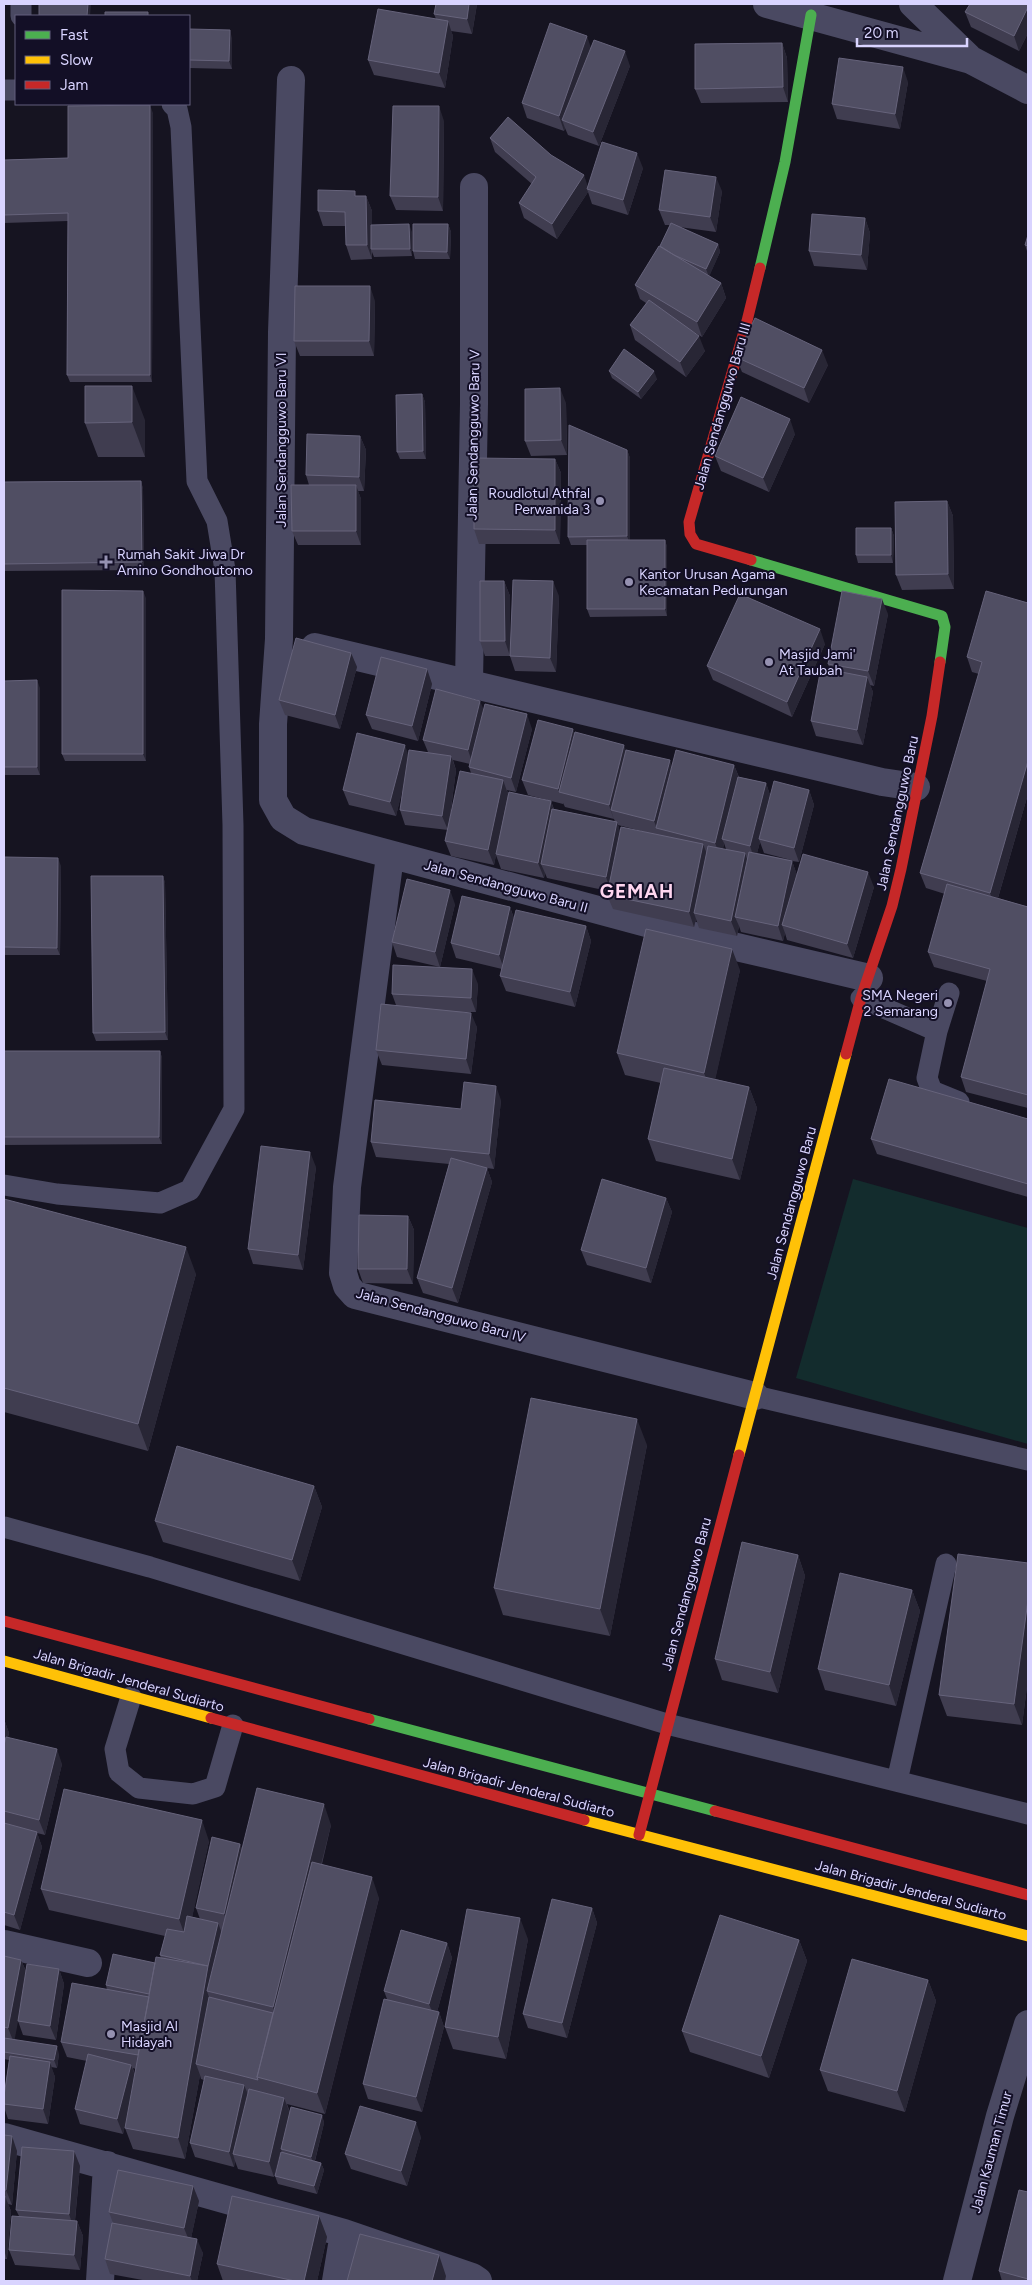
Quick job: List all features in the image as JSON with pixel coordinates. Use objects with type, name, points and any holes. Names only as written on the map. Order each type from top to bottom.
[{"type":"main road","name":"Jalan Sendangguwo Baru III","points":[[811,15],[785,162],[747,321],[689,522],[690,534],[696,544],[942,616]]},
{"type":"main road","name":"Jalan Sendangguwo Baru","points":[[639,1835],[647,1794],[865,988],[899,878],[916,787],[932,716],[945,627],[942,616]]},
{"type":"main road","name":"Jalan Brigadir Jenderal Sudiarto","points":[[4,1621],[1028,1895]]},
{"type":"main road","name":"Jalan Brigadir Jenderal Sudiarto","points":[[4,1661],[639,1835],[1028,1936]]},
{"type":"street","points":[[767,4],[971,60],[1028,90]]},
{"type":"street","points":[[913,4],[971,60]]},
{"type":"street","name":"Jalan Sendangguwo Baru VI","points":[[273,800],[274,724],[279,639],[282,332],[291,80]]},
{"type":"street","name":"Jalan Sendangguwo Baru V","points":[[469,682],[474,404],[474,187]]},
{"type":"street","points":[[279,639],[469,682],[872,779],[916,787]]},
{"type":"street","name":"Jalan Sendangguwo Baru II","points":[[273,800],[283,818],[304,831],[390,856],[728,945],[865,988]]},
{"type":"street","name":"Jalan Sendangguwo Baru IV","points":[[390,856],[347,1187],[343,1273],[350,1291],[355,1295],[755,1396]]},
{"type":"street","points":[[4,1944],[88,1963]]},
{"type":"street","name":"Jalan Kauman Timur","points":[[957,2281],[1000,2116],[1028,2024]]},
{"type":"street","points":[[4,2137],[344,2233],[472,2277],[478,2281]]},
{"type":"street","points":[[100,2281],[107,2165]]},
{"type":"street","points":[[336,2281],[344,2233]]},
{"type":"lane","points":[[4,1185],[57,1194],[160,1203],[190,1190],[234,1109],[234,825],[225,570],[217,521],[197,481],[181,127],[177,110],[173,105]]},
{"type":"lane","points":[[865,988],[890,1012],[937,1031]]},
{"type":"lane","points":[[949,993],[937,1031],[927,1078],[932,1091],[978,1110]]},
{"type":"lane","points":[[755,1396],[1028,1460]]},
{"type":"lane","points":[[4,1527],[150,1567],[667,1724],[1028,1814]]},
{"type":"lane","points":[[897,1781],[946,1564]]},
{"type":"lane","points":[[131,1697],[115,1749],[119,1772],[139,1788],[194,1794],[215,1787],[233,1725]]},
{"type":"green space","points":[[853,1179],[1028,1228],[1028,1444],[796,1378]]},
{"type":"building","points":[[39,4],[88,4],[87,15],[39,15]]},
{"type":"building","points":[[436,4],[469,4],[467,19],[434,14]]},
{"type":"building","points":[[970,4],[1028,4],[1028,7],[1014,36],[965,12]]},
{"type":"building","points":[[378,9],[448,21],[439,73],[368,60]]},
{"type":"building","points":[[105,12],[148,12],[148,15],[105,15]]},
{"type":"building","points":[[550,23],[587,36],[559,116],[522,103]]},
{"type":"building","points":[[190,29],[230,30],[229,61],[190,60]]},
{"type":"building","points":[[594,40],[625,51],[593,132],[562,120]]},
{"type":"building","points":[[782,43],[783,87],[695,89],[695,44]]},
{"type":"building","points":[[839,58],[903,67],[895,114],[832,104]]},
{"type":"building","points":[[150,105],[150,375],[67,375],[68,213],[4,215],[4,160],[68,158],[68,106]]},
{"type":"building","points":[[393,106],[439,106],[438,197],[390,196]]},
{"type":"building","points":[[508,117],[551,155],[584,175],[552,224],[519,203],[536,177],[490,138]]},
{"type":"building","points":[[602,142],[637,153],[623,200],[587,189]]},
{"type":"building","points":[[665,170],[716,177],[710,217],[659,210]]},
{"type":"building","points":[[318,190],[355,191],[355,196],[366,196],[367,245],[346,245],[345,212],[318,211]]},
{"type":"building","points":[[812,214],[865,218],[861,255],[809,251]]},
{"type":"building","points":[[671,223],[718,244],[706,269],[674,255],[660,246]]},
{"type":"building","points":[[409,224],[410,249],[371,249],[371,225]]},
{"type":"building","points":[[413,224],[448,224],[447,252],[413,251]]},
{"type":"building","points":[[1028,235],[1028,246],[1025,245]]},
{"type":"building","points":[[659,246],[721,283],[697,322],[635,285]]},
{"type":"building","points":[[295,286],[370,286],[369,341],[294,341]]},
{"type":"building","points":[[649,300],[699,336],[680,362],[630,325]]},
{"type":"building","points":[[755,318],[822,350],[804,388],[736,357]]},
{"type":"building","points":[[624,349],[654,371],[638,392],[609,371]]},
{"type":"building","points":[[85,386],[132,386],[132,422],[85,423]]},
{"type":"building","points":[[560,388],[561,440],[525,441],[525,389]]},
{"type":"building","points":[[422,394],[423,451],[397,452],[396,395]]},
{"type":"building","points":[[741,397],[790,419],[763,478],[715,456]]},
{"type":"building","name":"Roudlotul Athfal Perwanida 3","points":[[569,425],[627,450],[627,536],[568,537]]},
{"type":"building","points":[[307,434],[360,436],[359,477],[306,475]]},
{"type":"building","points":[[474,458],[555,459],[555,530],[474,529]]},
{"type":"building","points":[[141,481],[142,562],[4,564],[4,482]]},
{"type":"building","points":[[291,485],[356,485],[356,531],[292,531]]},
{"type":"building","points":[[947,501],[948,574],[896,575],[895,502]]},
{"type":"building","points":[[856,528],[891,528],[891,555],[856,555]]},
{"type":"building","name":"Kantor Urusan Agama Kecamatan Pedurungan","points":[[587,540],[665,540],[665,609],[587,609]]},
{"type":"building","points":[[513,580],[553,581],[550,658],[510,656]]},
{"type":"building","points":[[480,581],[504,581],[505,641],[480,641]]},
{"type":"building","points":[[62,590],[143,591],[143,754],[62,754]]},
{"type":"building","points":[[842,591],[882,599],[868,671],[828,664]]},
{"type":"building","points":[[986,591],[1028,603],[1028,761],[990,893],[920,873],[982,662],[967,657]]},
{"type":"building","name":"Masjid Jami' At Taubah","points":[[740,594],[820,629],[787,702],[707,666]]},
{"type":"building","points":[[296,638],[351,653],[335,715],[279,700]]},
{"type":"building","points":[[381,657],[427,669],[412,726],[366,715]]},
{"type":"building","points":[[821,668],[867,677],[857,730],[811,721]]},
{"type":"building","points":[[37,680],[37,767],[4,767],[4,681]]},
{"type":"building","points":[[436,689],[480,701],[468,750],[423,740]]},
{"type":"building","points":[[485,704],[527,714],[511,778],[469,767]]},
{"type":"building","points":[[538,720],[573,729],[558,789],[522,780]]},
{"type":"building","points":[[575,732],[624,745],[609,805],[559,792]]},
{"type":"building","points":[[357,733],[405,745],[390,802],[343,790]]},
{"type":"building","points":[[409,750],[451,756],[442,816],[400,810]]},
{"type":"building","points":[[626,750],[670,760],[654,821],[611,810]]},
{"type":"building","points":[[676,750],[734,765],[715,843],[656,828]]},
{"type":"building","points":[[460,771],[503,780],[488,850],[445,841]]},
{"type":"building","points":[[738,777],[766,783],[750,846],[722,839]]},
{"type":"building","points":[[774,781],[809,790],[794,848],[759,839]]},
{"type":"building","points":[[509,792],[551,801],[538,863],[496,854]]},
{"type":"building","points":[[552,809],[617,822],[606,877],[541,864]]},
{"type":"building","points":[[621,827],[703,844],[689,912],[607,895]]},
{"type":"building","points":[[708,846],[745,853],[731,921],[694,913]]},
{"type":"building","points":[[749,852],[792,861],[778,926],[735,917]]},
{"type":"building","points":[[803,854],[868,872],[847,944],[782,925]]},
{"type":"building","points":[[4,857],[58,858],[57,948],[4,947]]},
{"type":"building","points":[[91,876],[163,876],[165,1032],[93,1033]]},
{"type":"building","points":[[407,879],[450,890],[435,952],[392,942]]},
{"type":"building","points":[[947,884],[1028,907],[1028,1095],[961,1077],[990,969],[928,952]]},
{"type":"building","points":[[462,896],[510,907],[499,955],[451,943]]},
{"type":"building","points":[[516,910],[586,926],[570,992],[500,976]]},
{"type":"building","points":[[646,929],[732,949],[704,1073],[617,1053]]},
{"type":"building","points":[[393,965],[472,969],[471,998],[392,994]]},
{"type":"building","points":[[381,1004],[471,1013],[466,1059],[376,1050]]},
{"type":"building","points":[[4,1051],[160,1051],[159,1137],[4,1137]]},
{"type":"building","points":[[664,1068],[749,1087],[732,1159],[648,1139]]},
{"type":"building","points":[[889,1079],[1028,1119],[1028,1184],[871,1139]]},
{"type":"building","points":[[464,1082],[496,1086],[489,1154],[371,1142],[375,1100],[461,1109]]},
{"type":"building","points":[[261,1146],[310,1152],[298,1255],[248,1249]]},
{"type":"building","points":[[451,1158],[487,1168],[452,1288],[417,1278]]},
{"type":"building","points":[[602,1179],[666,1198],[646,1268],[581,1250]]},
{"type":"building","points":[[4,1199],[186,1247],[138,1424],[4,1388]]},
{"type":"building","points":[[359,1215],[408,1216],[407,1269],[358,1269]]},
{"type":"building","points":[[531,1398],[637,1419],[600,1609],[494,1588]]},
{"type":"building","points":[[177,1446],[314,1486],[292,1560],[155,1521]]},
{"type":"building","points":[[742,1542],[798,1555],[770,1672],[715,1659]]},
{"type":"building","points":[[958,1554],[1028,1563],[1028,1600],[1014,1704],[939,1695]]},
{"type":"building","points":[[840,1573],[912,1590],[889,1685],[818,1669]]},
{"type":"building","points":[[6,1737],[57,1749],[39,1820],[4,1811],[4,1745]]},
{"type":"building","points":[[257,1788],[324,1804],[273,2007],[207,1991]]},
{"type":"building","points":[[64,1789],[202,1820],[179,1919],[41,1889]]},
{"type":"building","points":[[4,1823],[37,1832],[14,1915],[4,1912]]},
{"type":"building","points":[[212,1837],[240,1844],[224,1914],[196,1908]]},
{"type":"building","points":[[312,1862],[372,1877],[317,2093],[257,2077]]},
{"type":"building","points":[[552,1899],[592,1908],[562,2023],[523,2014]]},
{"type":"building","points":[[467,1909],[520,1918],[498,2037],[445,2027]]},
{"type":"building","points":[[720,1915],[799,1940],[761,2056],[682,2031]]},
{"type":"building","points":[[187,1916],[218,1923],[208,1966],[160,1955],[167,1929],[184,1932]]},
{"type":"building","points":[[401,1930],[447,1943],[429,2004],[384,1991]]},
{"type":"building","points":[[113,1954],[155,1963],[149,1994],[106,1985]]},
{"type":"building","points":[[4,1956],[21,1960],[8,2028],[4,2027]]},
{"type":"building","points":[[156,1957],[208,1966],[178,2138],[125,2128]]},
{"type":"building","points":[[852,1959],[928,1980],[897,2091],[820,2070]]},
{"type":"building","points":[[27,1964],[59,1969],[50,2026],[18,2021]]},
{"type":"building","name":"Masjid Al Hidayah","points":[[72,1983],[149,1997],[138,2055],[61,2042]]},
{"type":"building","points":[[209,1997],[273,2013],[257,2077],[258,2080],[196,2064]]},
{"type":"building","points":[[384,1999],[439,2012],[416,2097],[363,2084]]},
{"type":"building","points":[[4,2038],[57,2046],[54,2060],[4,2052]]},
{"type":"building","points":[[88,2054],[131,2065],[117,2119],[75,2109]]},
{"type":"building","points":[[10,2056],[50,2062],[43,2109],[4,2104]]},
{"type":"building","points":[[205,2076],[244,2085],[229,2152],[190,2143]]},
{"type":"building","points":[[249,2089],[284,2098],[269,2162],[233,2154]]},
{"type":"building","points":[[360,2106],[416,2122],[401,2171],[345,2154]]},
{"type":"building","points":[[291,2107],[322,2115],[311,2157],[281,2149]]},
{"type":"building","points":[[4,2135],[12,2136],[6,2190],[4,2190]]},
{"type":"building","points":[[22,2147],[74,2151],[69,2214],[16,2210]]},
{"type":"building","points":[[281,2152],[321,2163],[314,2186],[275,2176]]},
{"type":"building","points":[[118,2170],[193,2186],[184,2228],[109,2212]]},
{"type":"building","points":[[1019,2190],[1028,2192],[1028,2279],[999,2271]]},
{"type":"building","points":[[232,2196],[319,2216],[304,2281],[295,2281],[217,2264]]},
{"type":"building","points":[[12,2216],[77,2221],[74,2255],[9,2250]]},
{"type":"building","points":[[112,2223],[197,2239],[190,2276],[105,2259]]},
{"type":"building","points":[[360,2234],[439,2255],[432,2281],[347,2281]]},
{"type":"traffic: fast","points":[[760,268],[785,162],[811,15]]},
{"type":"traffic: fast","points":[[751,560],[942,616],[945,627],[940,662]]},
{"type":"traffic: fast","points":[[369,1719],[715,1811]]},
{"type":"traffic: slow","points":[[739,1455],[846,1054]]},
{"type":"traffic: slow","points":[[4,1661],[211,1718]]},
{"type":"traffic: slow","points":[[584,1820],[1028,1936]]},
{"type":"traffic: jam","points":[[751,560],[696,544],[690,534],[689,522],[747,321],[760,268]]},
{"type":"traffic: jam","points":[[846,1054],[861,998],[892,906],[901,869],[932,716],[940,662]]},
{"type":"traffic: jam","points":[[639,1835],[739,1455]]},
{"type":"traffic: jam","points":[[4,1621],[369,1719]]},
{"type":"traffic: jam","points":[[211,1718],[584,1820]]},
{"type":"traffic: jam","points":[[715,1811],[1028,1895]]},
{"type":"place","name":"Roudlotul Athfal Perwanida 3","points":[[600,501]]},
{"type":"place","name":"Rumah Sakit Jiwa Dr Amino Gondhoutomo","points":[[106,562]]},
{"type":"place","name":"Kantor Urusan Agama Kecamatan Pedurungan","points":[[629,582]]},
{"type":"place","name":"Masjid Jami' At Taubah","points":[[769,662]]},
{"type":"place","name":"SMA Negeri 2 Semarang","points":[[948,1003]]},
{"type":"place","name":"Masjid Al Hidayah","points":[[111,2034]]},
{"type":"district","name":"GEMAH","points":[[637,891]]}]
